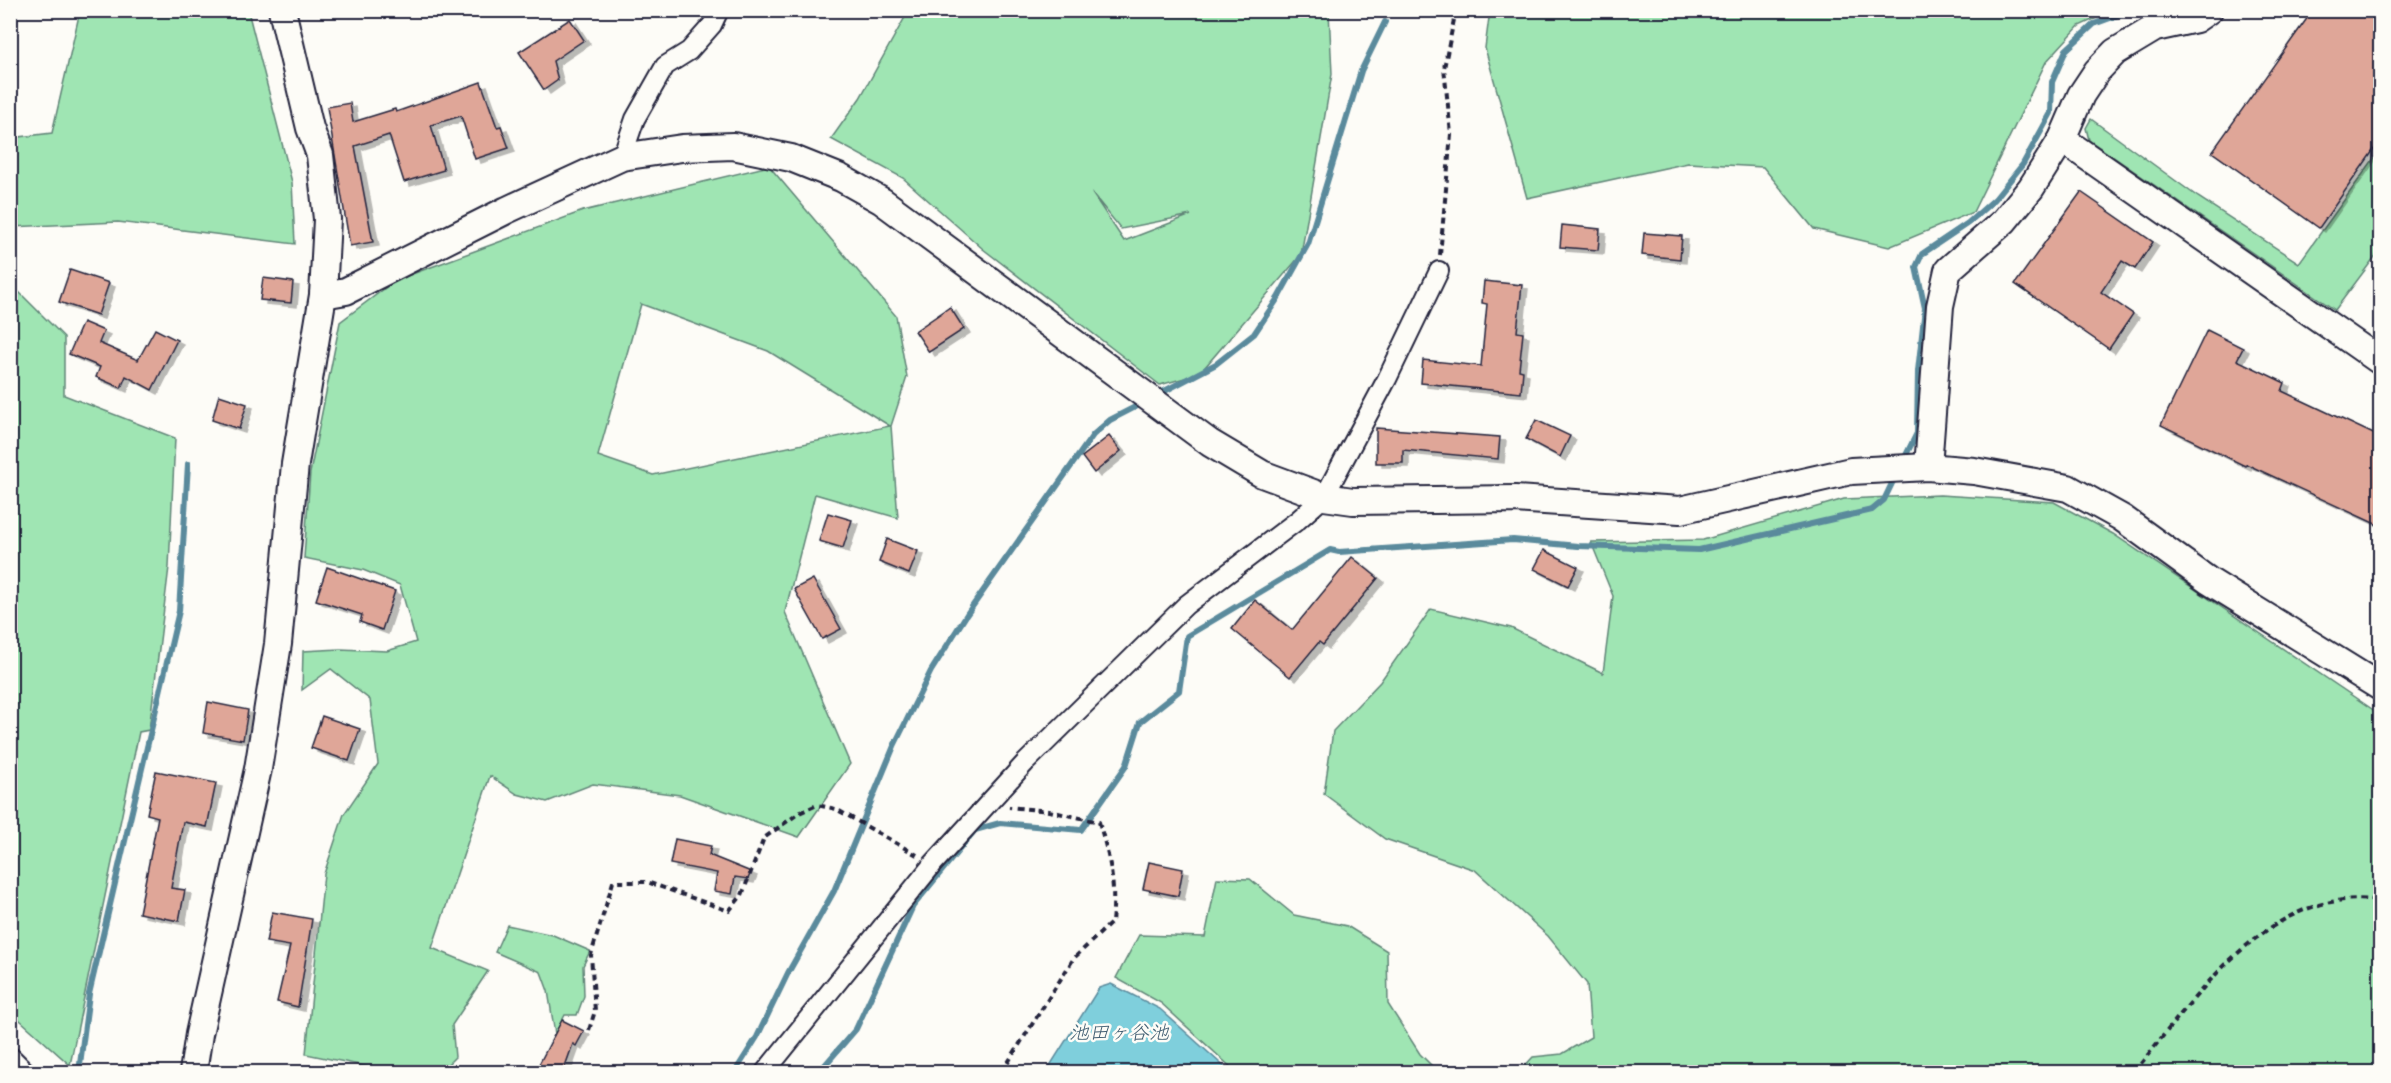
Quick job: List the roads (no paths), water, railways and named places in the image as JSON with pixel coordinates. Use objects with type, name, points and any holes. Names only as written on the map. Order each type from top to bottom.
[{"type":"street","points":[[194,1072],[199,1034],[258,769],[278,644],[295,464],[324,295],[327,219],[320,155],[310,128],[282,10]]},
{"type":"street","points":[[622,157],[635,119],[665,66],[689,51],[712,25],[719,10]]},
{"type":"street","points":[[1928,467],[1940,306],[1948,270],[2004,221],[2031,188],[2062,139],[2081,95],[2097,71],[2115,52],[2155,28],[2196,19],[2209,10]]},
{"type":"street","points":[[2062,139],[2380,362]]},
{"type":"street","points":[[324,295],[346,291],[507,210],[622,157],[682,148],[733,146],[791,158],[841,178],[882,201],[1210,443],[1262,474],[1324,496],[1353,501],[1515,499],[1680,510],[1851,471],[1928,467],[1974,471],[2068,488],[2122,518],[2209,581],[2378,681]]},
{"type":"street","points":[[765,1072],[933,864],[1024,763],[1186,605],[1298,520],[1324,496],[1387,379],[1439,271]]},
{"type":"street","points":[[10,1056],[26,1072]]},
{"type":"water","name":"池田ヶ谷池","points":[[1111,984],[1160,1009],[1230,1072],[1046,1072],[1099,988]]},
{"type":"waterway","points":[[1903,461],[1917,433],[1918,371],[1925,308],[1916,267],[1922,254],[1968,223],[1995,199],[2023,164],[2051,113],[2052,82],[2066,50],[2094,24],[2132,10]]},
{"type":"waterway","points":[[1157,395],[1216,364],[1254,334],[1278,298],[1308,244],[1361,71],[1385,22]]},
{"type":"waterway","points":[[735,1072],[757,1037],[788,973],[834,891],[894,746],[931,671],[967,614],[1093,435],[1110,420],[1143,403]]},
{"type":"waterway","points":[[79,1072],[89,994],[179,611],[188,464]]},
{"type":"waterway","points":[[819,1072],[856,1029],[913,906],[975,830],[1000,823],[1081,830],[1126,766],[1140,722],[1179,691],[1187,636],[1330,550],[1339,552],[1513,540],[1578,546],[1699,550],[1872,510],[1884,500],[1896,475]]}]
